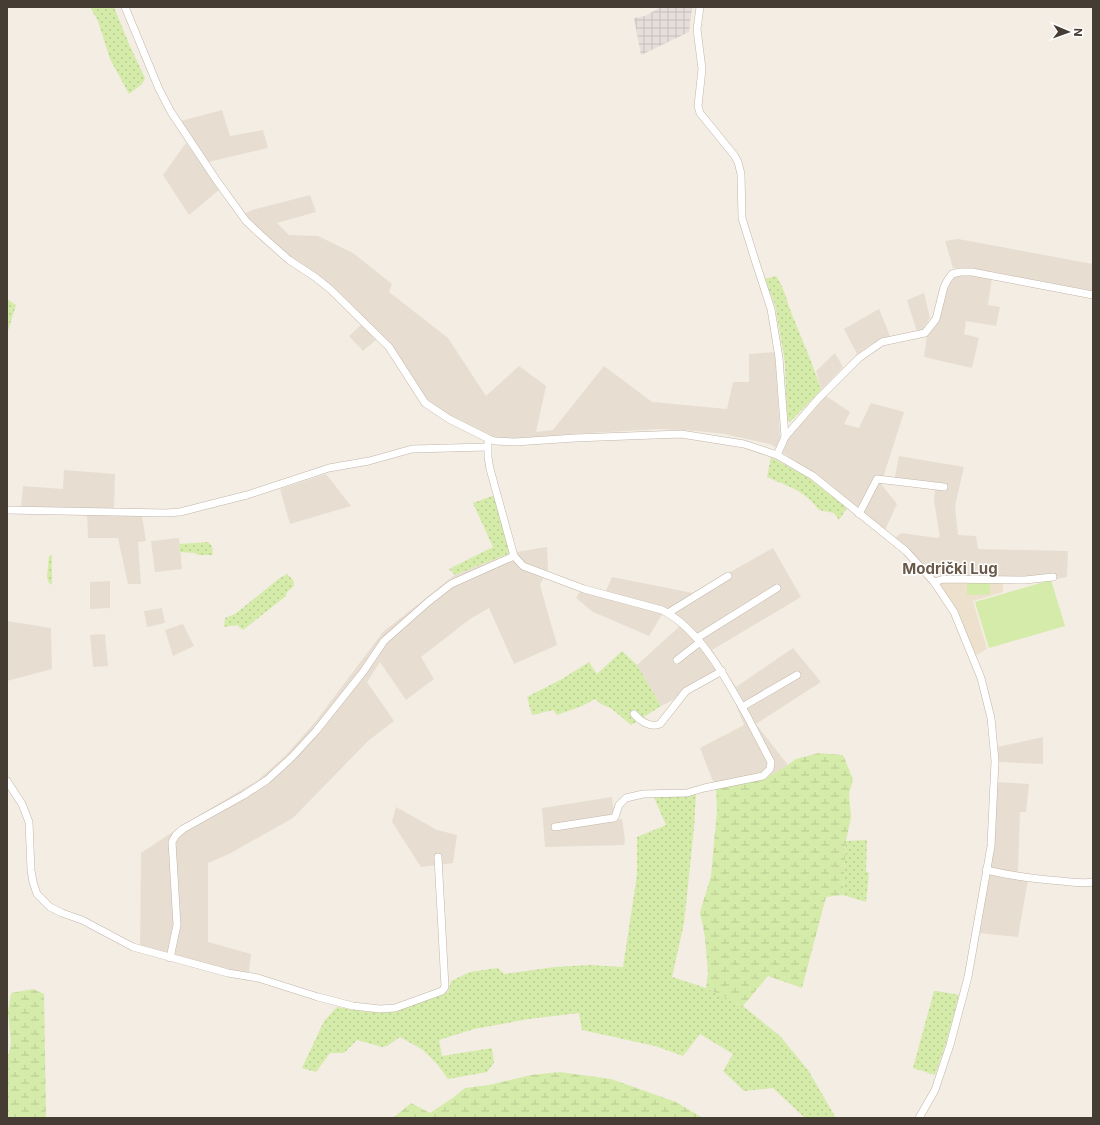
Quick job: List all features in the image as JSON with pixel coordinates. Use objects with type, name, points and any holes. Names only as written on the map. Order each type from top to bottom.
[{"type":"street","points":[[125,7],[159,89],[171,112],[217,181],[246,221],[289,260],[315,277],[330,290],[389,347],[426,403],[488,443]]},
{"type":"street","points":[[700,7],[697,29],[702,69],[698,106],[700,113],[738,162],[741,174],[742,218],[771,310],[778,358],[785,436]]},
{"type":"street","points":[[777,455],[785,436],[846,370],[870,350],[882,342],[925,333],[936,319],[944,287],[952,274],[972,272],[1093,295]]},
{"type":"street","points":[[7,510],[180,512],[247,495],[329,468],[369,461],[412,449],[488,443],[495,441],[515,442],[681,434],[744,444],[777,455],[813,476],[906,551],[934,582],[954,612],[981,678],[991,718],[995,761],[991,846],[968,977],[950,1045],[935,1090],[919,1118]]},
{"type":"street","points":[[488,443],[490,469],[514,556],[524,566],[584,589],[662,610],[668,613],[698,640],[722,671],[770,762],[770,769],[767,774],[687,793],[643,794],[626,798],[619,805],[615,817],[613,818],[555,827]]},
{"type":"street","points":[[859,514],[877,479],[944,487]]},
{"type":"street","points":[[170,958],[176,924],[172,842],[176,835],[188,826],[244,795],[267,780],[292,758],[316,731],[358,678],[384,641],[428,602],[451,584],[514,556]]},
{"type":"street","points":[[668,613],[728,576]]},
{"type":"street","points":[[934,582],[944,579],[1025,580],[1053,578]]},
{"type":"street","points":[[677,660],[698,640],[777,588]]},
{"type":"street","points":[[634,714],[642,721],[650,725],[658,725],[666,718],[686,691],[722,671]]},
{"type":"street","points":[[742,707],[797,675]]},
{"type":"street","points":[[7,781],[22,804],[29,822],[30,857],[33,882],[37,894],[42,900],[56,910],[82,920],[133,947],[170,958],[258,978],[318,997],[353,1006],[380,1009],[394,1008],[442,991],[445,987],[438,857]]},
{"type":"street","points":[[986,870],[1037,879],[1080,883],[1093,882]]},
{"type":"shaded area","points":[[661,7],[692,7],[689,32],[641,55],[634,18],[645,16]]},
{"type":"shaded area","points":[[222,110],[230,136],[263,130],[268,148],[208,162],[181,121]]},
{"type":"shaded area","points":[[186,143],[220,189],[189,215],[163,175]]},
{"type":"shaded area","points":[[310,195],[316,212],[277,223],[289,235],[318,236],[353,253],[392,284],[389,292],[448,338],[486,396],[519,366],[546,386],[536,432],[553,430],[604,366],[652,402],[727,409],[733,382],[749,382],[749,354],[775,352],[780,435],[786,439],[826,396],[850,412],[844,424],[859,428],[871,403],[904,412],[881,484],[897,504],[885,530],[821,478],[770,444],[724,434],[661,429],[572,434],[531,439],[507,439],[492,436],[443,412],[431,403],[421,391],[396,352],[377,339],[363,351],[349,336],[362,324],[305,268],[269,239],[244,214],[252,210]]},
{"type":"shaded area","points":[[958,239],[1093,264],[1093,291],[971,268],[953,268],[945,241]]},
{"type":"shaded area","points":[[960,273],[992,277],[988,305],[1000,307],[996,326],[966,321],[964,334],[979,338],[972,368],[924,357],[927,335],[948,281]]},
{"type":"shaded area","points":[[924,293],[930,318],[923,329],[917,332],[907,300]]},
{"type":"shaded area","points":[[879,309],[890,336],[871,344],[857,354],[844,329]]},
{"type":"shaded area","points":[[835,353],[843,367],[821,390],[816,371]]},
{"type":"shaded area","points":[[899,456],[964,467],[955,506],[958,535],[976,536],[978,549],[1068,551],[1067,577],[1051,580],[935,575],[895,538],[901,533],[937,538],[940,537],[934,501],[935,487],[894,481]]},
{"type":"shaded area","points":[[64,470],[115,474],[114,509],[21,507],[23,486],[63,489]]},
{"type":"shaded area","points":[[326,474],[351,506],[290,524],[280,489]]},
{"type":"shaded area","points":[[87,513],[142,516],[146,541],[138,542],[141,584],[128,584],[118,538],[88,538]]},
{"type":"shaded area","points":[[179,538],[182,569],[155,572],[151,541]]},
{"type":"shaded area","points":[[547,547],[548,569],[540,585],[557,645],[514,664],[489,608],[470,619],[421,657],[434,679],[406,700],[380,662],[367,682],[394,721],[368,741],[293,818],[229,854],[208,863],[208,942],[251,954],[248,981],[140,951],[141,853],[183,825],[258,780],[285,756],[316,721],[383,632],[455,575],[510,553]]},
{"type":"shaded area","points":[[773,548],[801,597],[712,650],[736,687],[793,648],[821,682],[756,724],[788,765],[764,779],[716,789],[700,748],[744,725],[732,695],[721,676],[661,706],[637,665],[680,626],[670,616],[663,613],[649,636],[593,612],[576,598],[581,590],[603,597],[612,577],[693,593]]},
{"type":"shaded area","points":[[110,581],[110,608],[90,609],[90,582]]},
{"type":"shaded area","points":[[944,581],[1003,581],[1003,592],[973,601],[987,649],[976,655],[954,609],[938,584]]},
{"type":"shaded area","points":[[162,608],[165,623],[147,627],[144,611]]},
{"type":"shaded area","points":[[7,621],[51,628],[52,669],[7,681]]},
{"type":"shaded area","points":[[183,624],[194,646],[173,656],[165,630]]},
{"type":"shaded area","points":[[105,634],[108,666],[93,667],[90,635]]},
{"type":"shaded area","points":[[1043,737],[1043,764],[999,762],[998,747]]},
{"type":"shaded area","points":[[997,782],[1029,784],[1026,812],[1020,812],[1018,872],[1029,874],[1018,937],[978,933]]},
{"type":"shaded area","points":[[612,797],[614,814],[612,816],[554,830],[622,819],[625,840],[624,845],[545,847],[542,808]]},
{"type":"shaded area","points":[[396,807],[437,830],[457,835],[453,863],[421,867],[392,822]]},
{"type":"green space","points":[[90,7],[114,7],[145,78],[142,84],[129,94],[110,59],[98,21]]},
{"type":"green space","points":[[776,276],[783,289],[821,390],[790,422],[787,420],[785,363],[775,305],[765,279]]},
{"type":"green space","points":[[7,299],[16,305],[7,334]]},
{"type":"green space","points":[[771,457],[810,479],[847,508],[839,520],[834,513],[819,510],[802,493],[767,477]]},
{"type":"green space","points":[[498,494],[510,553],[455,575],[449,569],[493,547],[473,503]]},
{"type":"green space","points":[[208,542],[212,546],[213,555],[198,555],[195,553],[180,552],[179,544]]},
{"type":"green space","points":[[52,555],[52,585],[49,583],[47,577],[49,556]]},
{"type":"green space","points":[[287,574],[293,580],[294,586],[287,592],[286,596],[243,630],[237,625],[224,627],[225,618],[235,614]]},
{"type":"green space","points":[[1051,580],[1065,626],[989,648],[975,602]]},
{"type":"green space","points":[[990,582],[990,594],[967,595],[967,583]]},
{"type":"green space","points":[[622,651],[637,665],[661,706],[631,725],[612,709],[601,704],[595,699],[582,706],[557,715],[553,710],[532,715],[527,697],[562,679],[589,662],[597,674]]},
{"type":"green space","points":[[819,753],[843,755],[853,779],[849,794],[851,817],[846,841],[843,895],[826,897],[802,988],[768,976],[743,1006],[706,988],[708,973],[705,937],[700,912],[711,876],[717,811],[716,789],[764,779],[796,759]]},
{"type":"green space","points":[[696,794],[684,923],[672,977],[706,988],[743,1006],[780,1036],[808,1070],[836,1118],[805,1118],[773,1088],[744,1091],[723,1071],[733,1054],[700,1034],[683,1056],[655,1046],[582,1030],[579,1013],[529,1019],[474,1029],[439,1040],[442,1056],[492,1048],[494,1063],[487,1072],[448,1079],[437,1064],[423,1050],[400,1037],[387,1046],[382,1047],[357,1040],[344,1053],[330,1053],[316,1072],[302,1068],[324,1021],[337,1007],[368,1012],[391,1012],[448,992],[451,981],[470,972],[498,968],[504,974],[555,967],[590,965],[623,967],[637,875],[637,837],[666,825],[653,795],[675,796]]},
{"type":"green space","points":[[867,840],[866,871],[869,873],[866,902],[843,895],[846,841]]},
{"type":"green space","points":[[33,989],[44,994],[46,1118],[7,1118],[8,1057],[11,1043],[8,1012],[11,993]]},
{"type":"green space","points":[[934,991],[959,995],[946,1043],[935,1075],[913,1068]]},
{"type":"green space","points":[[560,1072],[611,1079],[676,1102],[703,1118],[393,1118],[411,1103],[430,1113],[465,1088],[489,1085],[531,1075]]},
{"type":"district","name":"Modrički Lug","points":[[950,568]]}]
